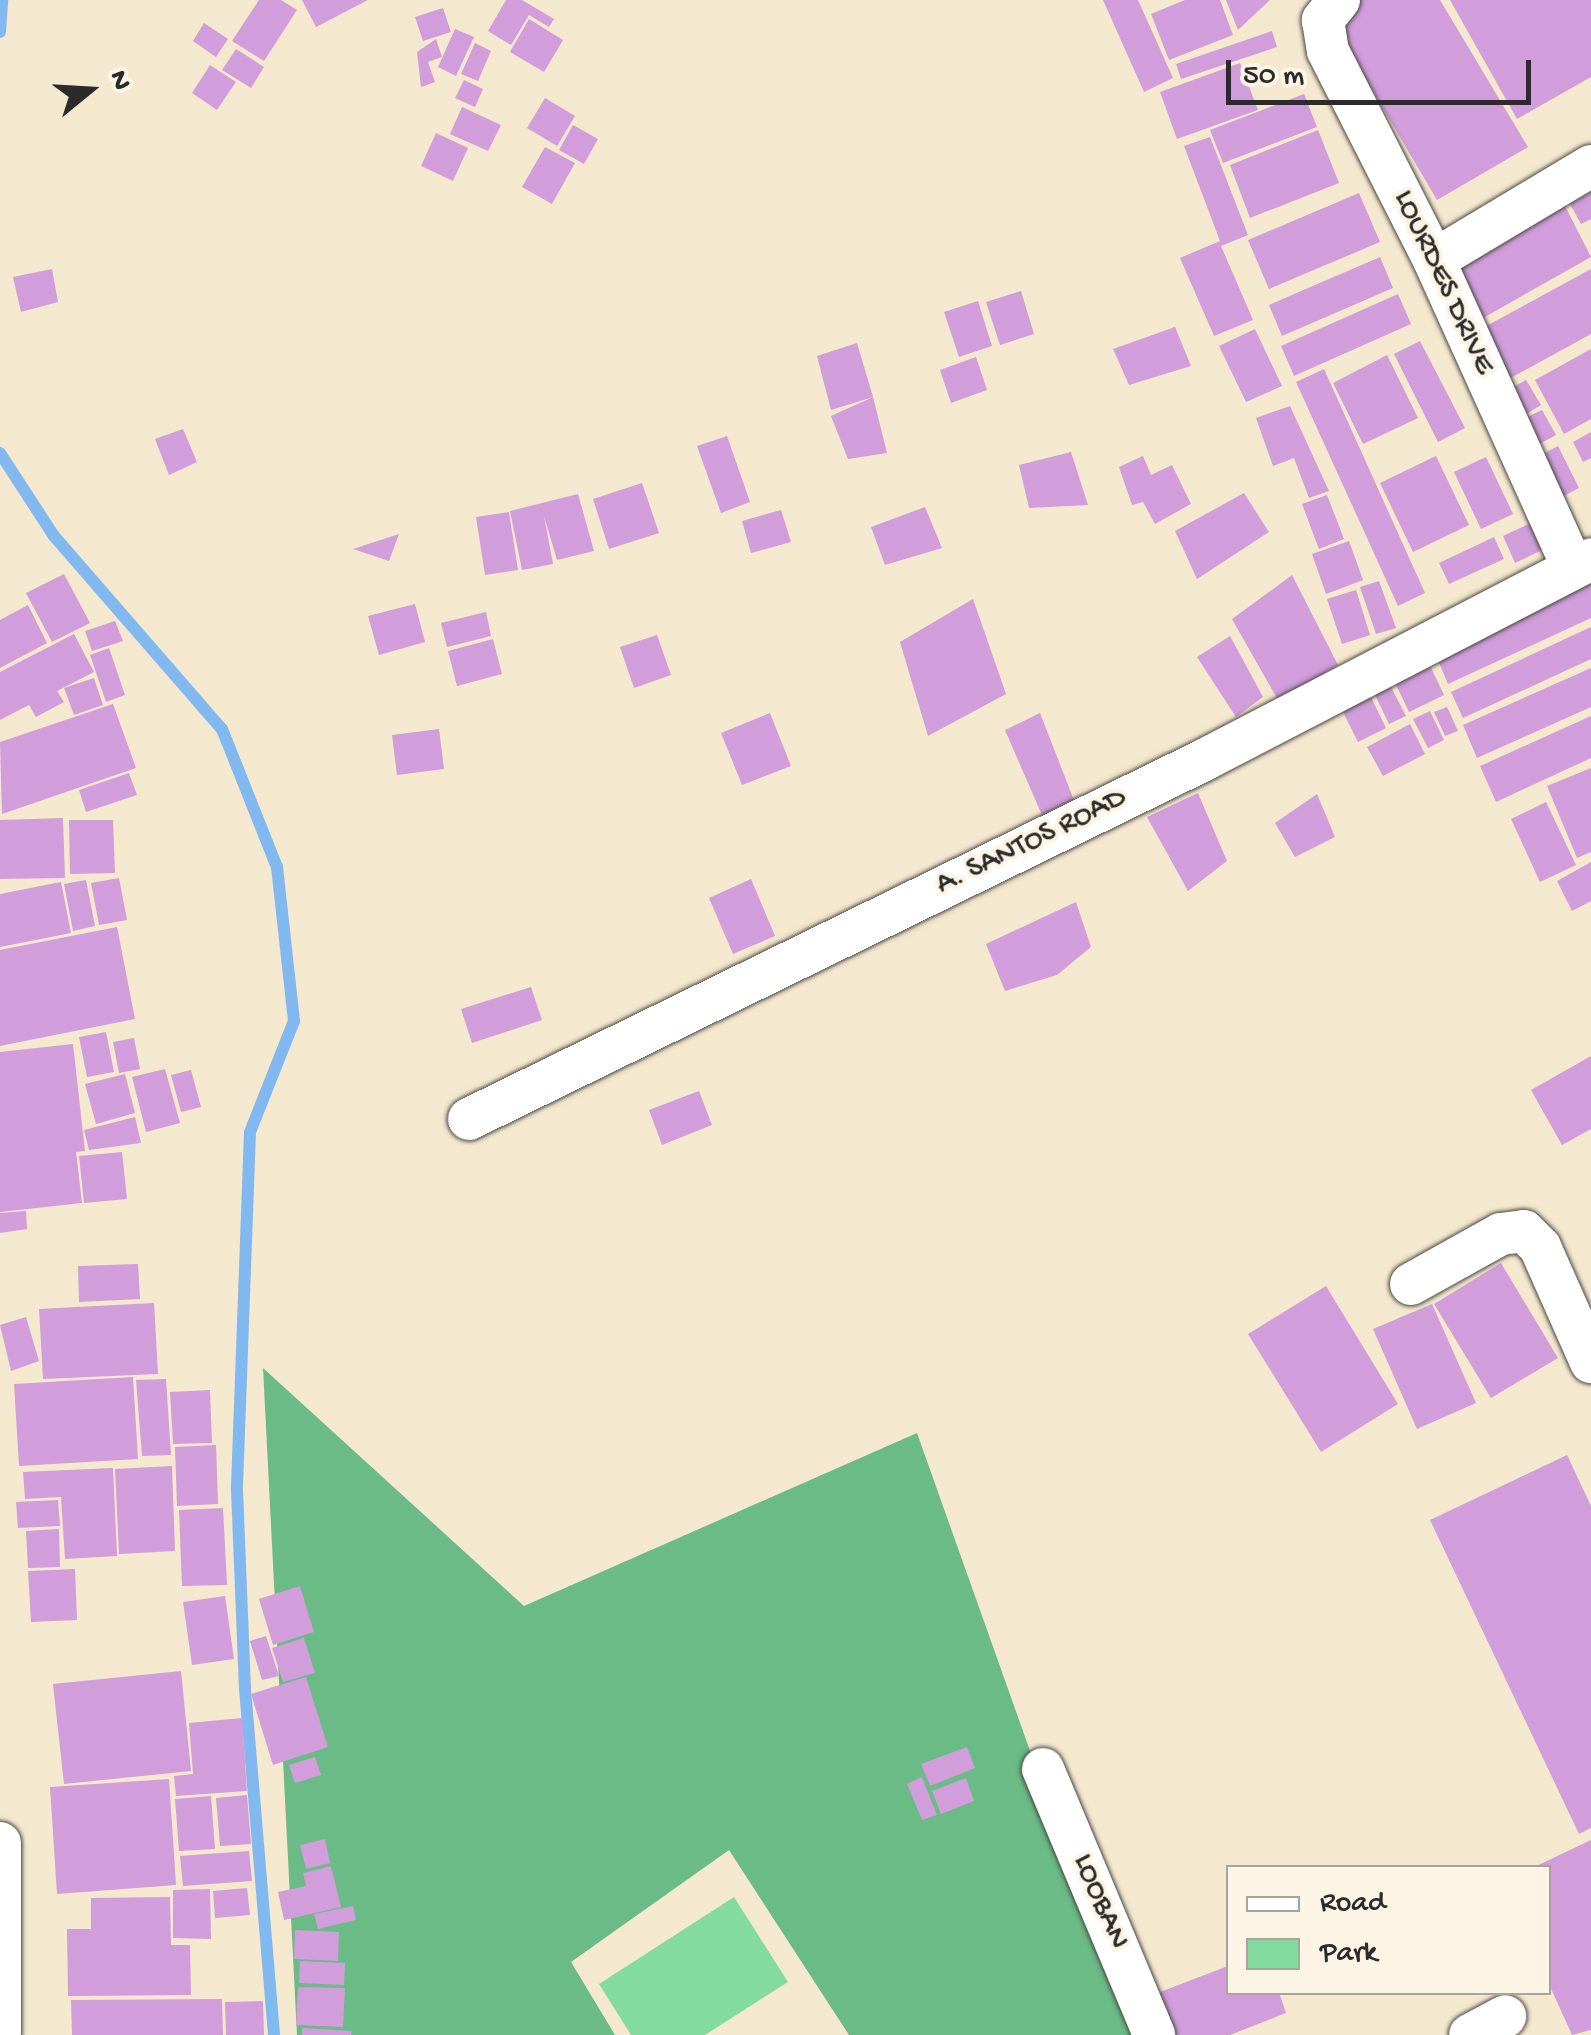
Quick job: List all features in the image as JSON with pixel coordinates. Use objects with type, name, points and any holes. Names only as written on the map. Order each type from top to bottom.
[{"type":"street","name":"LOURDES DRIVE","points":[[1338,0],[1323,20],[1328,52],[1582,564]]},
{"type":"street","points":[[1434,260],[1591,166]]},
{"type":"street","name":"A. SANTOS ROAD","points":[[469,1119],[1204,760],[1582,564]]},
{"type":"street","points":[[1411,1284],[1501,1234],[1524,1230],[1540,1247],[1591,1362]]},
{"type":"street","name":"LOOBAN","points":[[1043,1769],[1154,2035]]},
{"type":"street","points":[[0,1843],[0,2033]]},
{"type":"green space","points":[[263,1368],[524,1606],[917,1433],[1131,2035],[849,2035],[729,1850],[571,1962],[615,2035],[297,2035]]},
{"type":"green space","points":[[734,1897],[788,1982],[705,2035],[631,2035],[599,1984]]},
{"type":"building","points":[[259,0],[281,0],[297,10],[264,61],[232,41]]},
{"type":"building","points":[[302,0],[368,0],[316,27]]},
{"type":"building","points":[[506,0],[522,0],[554,19],[549,27],[529,15],[511,45],[488,31]]},
{"type":"building","points":[[1103,0],[1138,0],[1173,78],[1144,92]]},
{"type":"building","points":[[1185,0],[1220,0],[1233,35],[1169,60],[1151,14]]},
{"type":"building","points":[[1226,0],[1270,0],[1238,30]]},
{"type":"building","points":[[1354,0],[1440,0],[1528,147],[1437,200],[1328,15]]},
{"type":"building","points":[[1450,0],[1591,0],[1591,77],[1517,119]]},
{"type":"building","points":[[443,8],[451,32],[423,41],[415,17]]},
{"type":"building","points":[[529,19],[563,40],[544,72],[510,52]]},
{"type":"building","points":[[204,23],[228,39],[216,57],[193,41]]},
{"type":"building","points":[[455,29],[474,37],[456,76],[438,67]]},
{"type":"building","points":[[1272,31],[1277,47],[1181,79],[1176,64]]},
{"type":"building","points":[[436,39],[442,57],[428,62],[435,82],[421,87],[417,52]]},
{"type":"building","points":[[475,43],[491,51],[478,81],[461,74]]},
{"type":"building","points":[[236,49],[264,67],[251,88],[222,70]]},
{"type":"building","points":[[1240,63],[1258,110],[1177,139],[1160,92]]},
{"type":"building","points":[[210,65],[236,82],[217,110],[192,93]]},
{"type":"building","points":[[464,80],[483,89],[475,107],[455,98]]},
{"type":"building","points":[[1304,94],[1317,127],[1223,163],[1210,130]]},
{"type":"building","points":[[545,98],[575,116],[557,146],[527,128]]},
{"type":"building","points":[[462,107],[501,125],[488,151],[450,134]]},
{"type":"building","points":[[573,125],[598,139],[584,164],[559,150]]},
{"type":"building","points":[[1318,130],[1339,183],[1250,218],[1230,165]]},
{"type":"building","points":[[436,133],[468,148],[453,181],[421,166]]},
{"type":"building","points":[[1210,137],[1248,235],[1221,246],[1253,320],[1214,336],[1180,258],[1220,241],[1184,146]]},
{"type":"building","points":[[545,147],[575,163],[552,204],[522,187]]},
{"type":"building","points":[[1591,192],[1591,219],[1581,224],[1570,204]]},
{"type":"building","points":[[1359,193],[1380,242],[1269,289],[1248,240]]},
{"type":"building","points":[[1564,204],[1591,257],[1476,322],[1447,270]]},
{"type":"building","points":[[1380,257],[1393,288],[1282,336],[1269,305]]},
{"type":"building","points":[[52,269],[58,302],[21,312],[13,277]]},
{"type":"building","points":[[1591,269],[1591,334],[1507,380],[1479,330]]},
{"type":"building","points":[[1021,291],[1034,334],[1000,345],[986,302]]},
{"type":"building","points":[[1398,294],[1411,324],[1294,376],[1281,346]]},
{"type":"building","points":[[978,301],[992,346],[959,357],[944,312]]},
{"type":"building","points":[[1175,327],[1191,366],[1129,385],[1113,349]]},
{"type":"building","points":[[1255,329],[1282,386],[1246,402],[1219,346]]},
{"type":"building","points":[[1420,341],[1465,428],[1438,442],[1394,354]]},
{"type":"building","points":[[857,343],[873,397],[831,410],[817,356]]},
{"type":"building","points":[[1591,349],[1591,419],[1564,434],[1535,380]]},
{"type":"building","points":[[1387,355],[1418,418],[1363,444],[1333,383]]},
{"type":"building","points":[[976,357],[987,390],[951,403],[940,370]]},
{"type":"building","points":[[1324,369],[1425,593],[1398,606],[1296,382]]},
{"type":"building","points":[[1526,380],[1541,405],[1520,418],[1504,392]]},
{"type":"building","points":[[873,397],[887,453],[848,459],[831,416]]},
{"type":"building","points":[[1290,406],[1329,491],[1309,498],[1294,458],[1273,466],[1256,418]]},
{"type":"building","points":[[1542,410],[1556,435],[1532,448],[1519,421]]},
{"type":"building","points":[[183,429],[197,462],[169,475],[155,439]]},
{"type":"building","points":[[1591,432],[1591,458],[1583,462],[1573,442]]},
{"type":"building","points":[[727,436],[750,502],[721,513],[697,446]]},
{"type":"building","points":[[1558,446],[1579,488],[1556,500],[1535,458]]},
{"type":"building","points":[[1071,452],[1088,505],[1029,508],[1019,465]]},
{"type":"building","points":[[1143,456],[1151,475],[1172,465],[1191,504],[1155,524],[1143,502],[1132,505],[1119,467]]},
{"type":"building","points":[[1436,456],[1469,525],[1413,552],[1380,483]]},
{"type":"building","points":[[1486,457],[1513,514],[1481,529],[1454,472]]},
{"type":"building","points":[[642,483],[659,533],[609,549],[593,499]]},
{"type":"building","points":[[1244,493],[1269,532],[1197,579],[1175,531]]},
{"type":"building","points":[[578,494],[594,551],[557,560],[544,516],[553,564],[522,570],[510,511]]},
{"type":"building","points":[[1327,495],[1344,539],[1319,549],[1302,504]]},
{"type":"building","points":[[925,507],[942,548],[885,565],[871,527]]},
{"type":"building","points":[[781,510],[791,542],[751,553],[742,521]]},
{"type":"building","points":[[509,512],[518,570],[485,575],[476,517]]},
{"type":"building","points":[[1535,521],[1548,547],[1515,563],[1503,536]]},
{"type":"building","points":[[399,534],[389,561],[353,549]]},
{"type":"building","points":[[1494,537],[1504,559],[1449,584],[1439,563]]},
{"type":"building","points":[[1349,541],[1363,580],[1326,594],[1312,554]]},
{"type":"building","points":[[64,574],[90,623],[52,642],[26,593]]},
{"type":"building","points":[[1292,575],[1338,665],[1278,700],[1232,619]]},
{"type":"building","points":[[1379,581],[1396,628],[1376,634],[1360,587]]},
{"type":"building","points":[[1591,581],[1591,618],[1448,684],[1435,653]]},
{"type":"building","points":[[1356,590],[1370,635],[1342,644],[1327,599]]},
{"type":"building","points":[[973,599],[1006,694],[928,736],[900,642]]},
{"type":"building","points":[[415,604],[425,642],[379,655],[368,616]]},
{"type":"building","points":[[28,605],[47,643],[0,668],[0,620]]},
{"type":"building","points":[[486,612],[491,636],[447,647],[441,623]]},
{"type":"building","points":[[115,621],[123,641],[92,651],[85,631]]},
{"type":"building","points":[[1591,627],[1591,659],[1463,718],[1451,692]]},
{"type":"building","points":[[74,634],[94,672],[57,691],[64,702],[36,717],[29,705],[0,720],[0,672]]},
{"type":"building","points":[[657,635],[671,675],[634,688],[620,647]]},
{"type":"building","points":[[1230,636],[1263,697],[1236,717],[1197,657]]},
{"type":"building","points":[[493,639],[502,674],[457,686],[448,651]]},
{"type":"building","points":[[109,648],[125,695],[106,702],[90,655]]},
{"type":"building","points":[[1424,653],[1444,695],[1409,712],[1389,670]]},
{"type":"building","points":[[1591,668],[1591,707],[1477,758],[1463,725]]},
{"type":"building","points":[[94,678],[103,705],[74,715],[64,688]]},
{"type":"building","points":[[1391,687],[1406,716],[1389,724],[1375,695]]},
{"type":"building","points":[[1369,693],[1386,728],[1358,742],[1341,708]]},
{"type":"building","points":[[113,704],[136,768],[2,814],[0,742]]},
{"type":"building","points":[[1447,707],[1458,731],[1445,736],[1434,712]]},
{"type":"building","points":[[1430,711],[1444,740],[1428,748],[1413,719]]},
{"type":"building","points":[[770,713],[791,766],[742,785],[721,733]]},
{"type":"building","points":[[1040,713],[1077,808],[1045,822],[1005,730]]},
{"type":"building","points":[[1591,716],[1591,758],[1496,802],[1480,766]]},
{"type":"building","points":[[1410,724],[1425,754],[1383,776],[1367,747]]},
{"type":"building","points":[[439,729],[444,769],[397,775],[392,735]]},
{"type":"building","points":[[1591,768],[1591,852],[1577,858],[1547,786]]},
{"type":"building","points":[[129,773],[137,795],[86,812],[79,790]]},
{"type":"building","points":[[1198,793],[1227,861],[1188,891],[1147,817]]},
{"type":"building","points":[[1317,794],[1335,837],[1295,857],[1275,823]]},
{"type":"building","points":[[1546,802],[1576,865],[1540,882],[1511,819]]},
{"type":"building","points":[[63,818],[65,878],[0,879],[0,820]]},
{"type":"building","points":[[69,820],[113,820],[115,873],[70,874]]},
{"type":"building","points":[[1591,862],[1591,901],[1572,911],[1557,881]]},
{"type":"building","points":[[119,878],[127,920],[99,925],[91,883]]},
{"type":"building","points":[[751,879],[775,936],[733,954],[709,898]]},
{"type":"building","points":[[86,880],[95,926],[73,931],[64,884]]},
{"type":"building","points":[[61,882],[71,933],[0,947],[0,894]]},
{"type":"building","points":[[1076,902],[1091,947],[1057,975],[1005,991],[986,944]]},
{"type":"building","points":[[117,927],[135,1019],[0,1046],[0,950]]},
{"type":"building","points":[[531,987],[542,1020],[472,1043],[461,1009]]},
{"type":"building","points":[[106,1032],[114,1072],[87,1077],[79,1037]]},
{"type":"building","points":[[134,1038],[140,1069],[119,1073],[113,1042]]},
{"type":"building","points":[[73,1044],[85,1151],[76,1152],[82,1203],[0,1212],[0,1052]]},
{"type":"building","points":[[1591,1056],[1591,1129],[1562,1145],[1531,1090]]},
{"type":"building","points":[[165,1069],[180,1123],[146,1132],[132,1077]]},
{"type":"building","points":[[191,1070],[201,1107],[181,1112],[171,1075]]},
{"type":"building","points":[[125,1074],[135,1113],[96,1124],[85,1084]]},
{"type":"building","points":[[699,1091],[712,1125],[662,1145],[649,1110]]},
{"type":"building","points":[[135,1117],[141,1143],[89,1150],[84,1130]]},
{"type":"building","points":[[122,1152],[127,1199],[84,1203],[79,1156]]},
{"type":"building","points":[[26,1211],[27,1229],[0,1233],[0,1213]]},
{"type":"building","points":[[1501,1263],[1558,1358],[1491,1398],[1434,1304]]},
{"type":"building","points":[[138,1264],[140,1299],[79,1302],[78,1266]]},
{"type":"building","points":[[1326,1286],[1398,1404],[1321,1452],[1248,1334]]},
{"type":"building","points":[[154,1303],[158,1374],[43,1379],[39,1309]]},
{"type":"building","points":[[1432,1304],[1476,1403],[1417,1429],[1373,1329]]},
{"type":"building","points":[[26,1317],[39,1361],[11,1371],[0,1325]]},
{"type":"building","points":[[133,1377],[138,1459],[19,1466],[14,1384]]},
{"type":"building","points":[[166,1379],[171,1455],[142,1456],[136,1380]]},
{"type":"building","points":[[210,1390],[212,1443],[173,1444],[170,1392]]},
{"type":"building","points":[[216,1445],[218,1504],[177,1506],[175,1447]]},
{"type":"building","points":[[1567,1455],[1591,1506],[1591,1828],[1579,1834],[1430,1520]]},
{"type":"building","points":[[172,1466],[175,1551],[119,1554],[115,1469]]},
{"type":"building","points":[[113,1468],[117,1556],[65,1559],[61,1497],[25,1499],[23,1472]]},
{"type":"building","points":[[58,1500],[60,1526],[18,1528],[16,1502]]},
{"type":"building","points":[[223,1508],[227,1585],[182,1586],[179,1510]]},
{"type":"building","points":[[59,1529],[60,1567],[28,1568],[26,1531]]},
{"type":"building","points":[[75,1569],[77,1620],[31,1622],[28,1571]]},
{"type":"building","points":[[300,1586],[314,1632],[273,1645],[259,1599]]},
{"type":"building","points":[[225,1596],[234,1659],[192,1665],[183,1602]]},
{"type":"building","points":[[266,1636],[279,1676],[262,1680],[250,1641]]},
{"type":"building","points":[[304,1638],[315,1673],[283,1682],[272,1648]]},
{"type":"building","points":[[181,1671],[191,1771],[64,1784],[53,1684]]},
{"type":"building","points":[[306,1677],[328,1747],[273,1765],[251,1694]]},
{"type":"building","points":[[242,1718],[247,1791],[176,1796],[174,1776],[193,1774],[189,1723]]},
{"type":"building","points":[[967,1747],[975,1768],[930,1786],[921,1764]]},
{"type":"building","points":[[315,1757],[321,1775],[295,1783],[289,1765]]},
{"type":"building","points":[[922,1777],[937,1815],[922,1820],[907,1784]]},
{"type":"building","points":[[966,1778],[974,1801],[941,1814],[932,1791]]},
{"type":"building","points":[[169,1779],[176,1885],[57,1894],[50,1787]]},
{"type":"building","points":[[247,1795],[251,1844],[220,1846],[216,1798]]},
{"type":"building","points":[[211,1796],[215,1849],[179,1851],[175,1799]]},
{"type":"building","points":[[325,1839],[330,1863],[306,1869],[300,1845]]},
{"type":"building","points":[[1591,1840],[1591,2030],[1572,2035],[1551,1989],[1551,1865],[1538,1865]]},
{"type":"building","points":[[249,1851],[252,1881],[183,1886],[180,1856]]},
{"type":"building","points":[[331,1866],[341,1907],[284,1920],[278,1892],[306,1886],[303,1873]]},
{"type":"building","points":[[247,1888],[250,1915],[215,1918],[213,1891]]},
{"type":"building","points":[[210,1889],[211,1939],[173,1938],[173,1890]]},
{"type":"building","points":[[170,1897],[171,1945],[190,1945],[191,1995],[68,1996],[67,1929],[91,1929],[91,1898]]},
{"type":"building","points":[[353,1906],[356,1920],[318,1929],[314,1914]]},
{"type":"building","points":[[295,1930],[339,1932],[338,1961],[294,1959]]},
{"type":"building","points":[[300,1961],[345,1963],[344,1985],[299,1983]]},
{"type":"building","points":[[1226,1967],[1226,1995],[1280,1995],[1286,2013],[1230,2035],[1171,2035],[1155,1994]]},
{"type":"building","points":[[298,1987],[345,1988],[343,2027],[296,2025]]},
{"type":"building","points":[[222,1999],[223,2035],[72,2035],[71,2000]]},
{"type":"building","points":[[263,2001],[264,2035],[226,2035],[225,2002]]},
{"type":"building","points":[[302,2028],[352,2031],[351,2035],[302,2035]]},
{"type":"waterway","points":[[0,32],[2,0]]},
{"type":"waterway","points":[[0,453],[54,536],[222,729],[277,867],[294,1021],[250,1132],[237,1490],[245,1689],[274,2035]]}]
